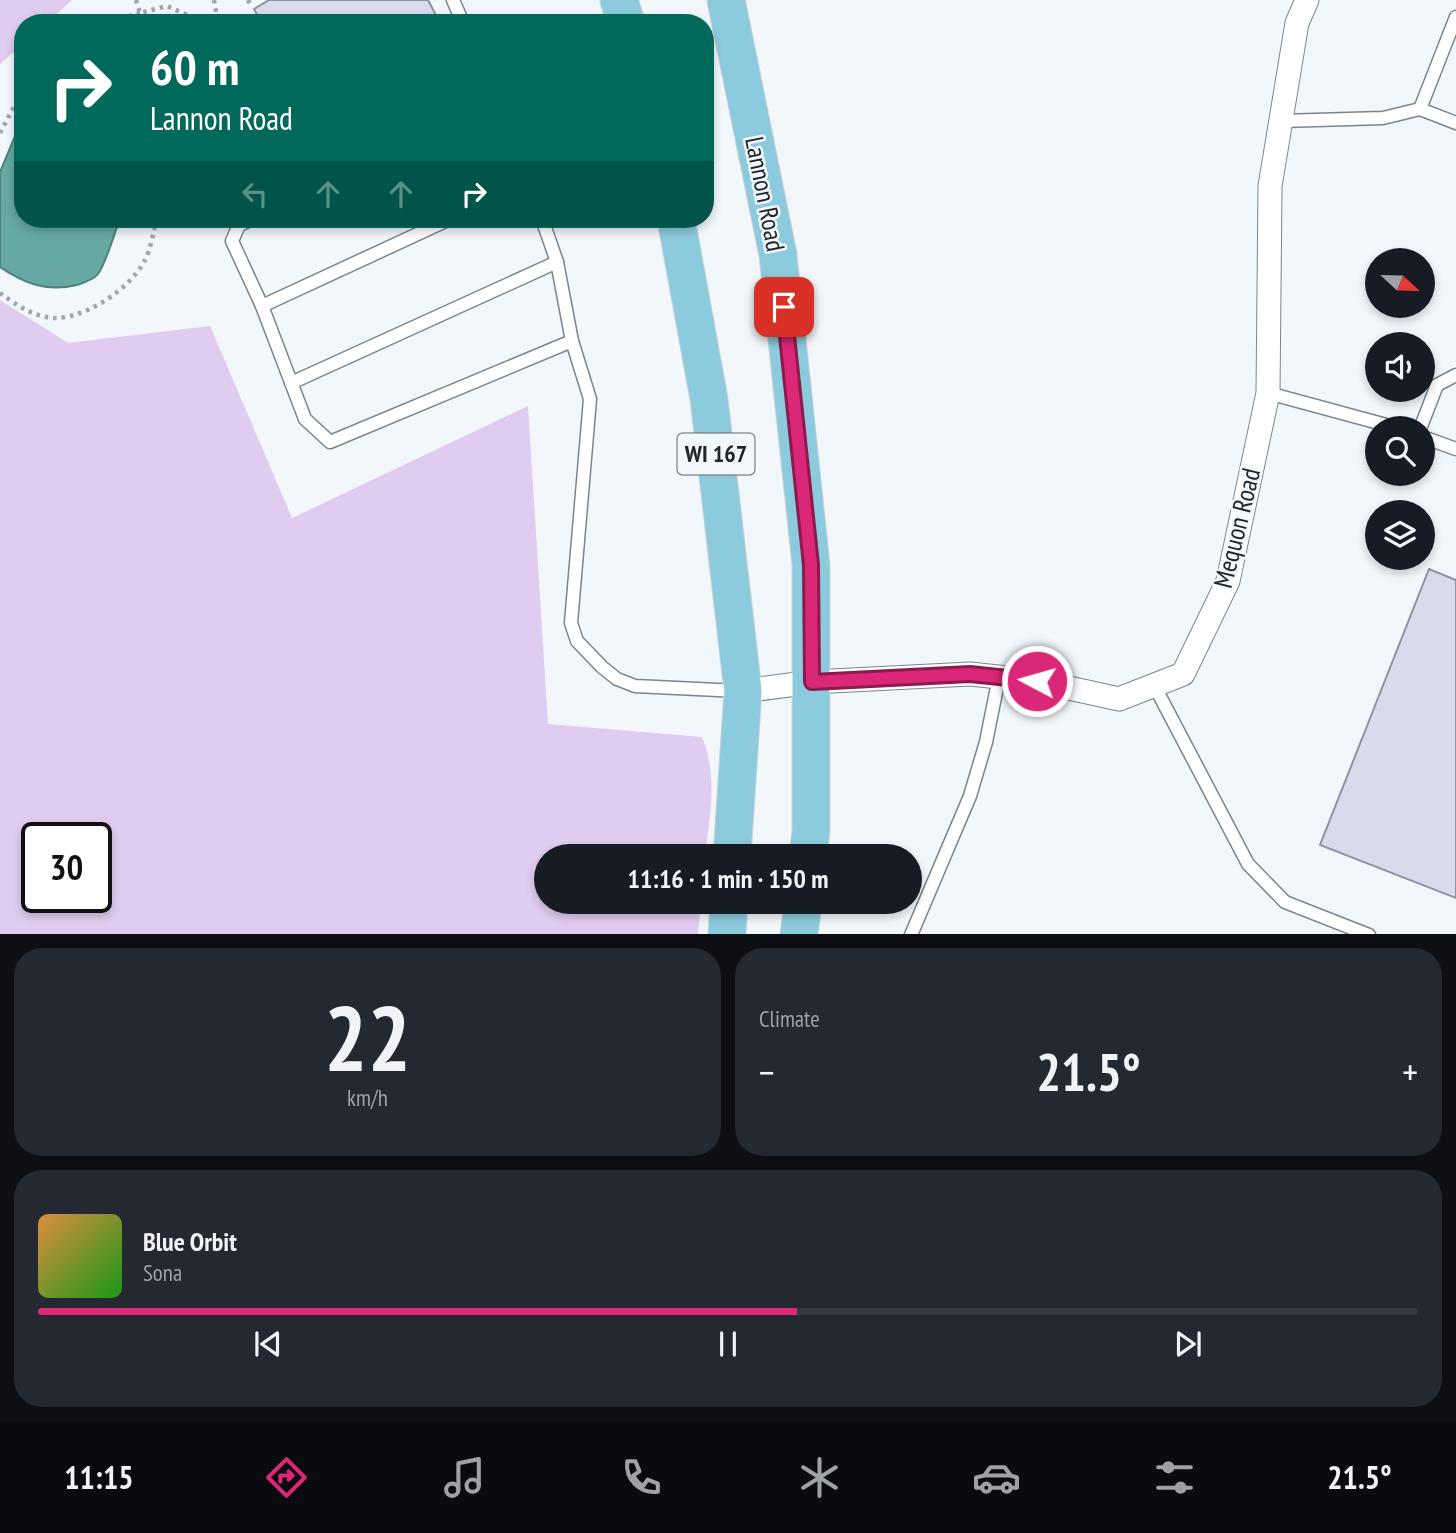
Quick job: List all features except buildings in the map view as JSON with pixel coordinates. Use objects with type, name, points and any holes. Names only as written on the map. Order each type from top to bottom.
[{"type":"main road","name":"Lannon Road","points":[[726,0],[778,255],[811,565],[812,682]]},
{"type":"main road","name":"WI 167","points":[[678,228],[709,399],[743,691],[733,844]]},
{"type":"main road","points":[[809,844],[812,682]]},
{"type":"main road","points":[[727,934],[728,914]]},
{"type":"main road","points":[[799,934],[801,914]]},
{"type":"street","name":"Mequon Road","points":[[743,691],[812,682],[970,674],[1037,681],[1119,699],[1183,674],[1228,581],[1268,393],[1270,186],[1297,23],[1307,0]]},
{"type":"lane","points":[[1420,109],[1456,18]]},
{"type":"lane","points":[[1281,121],[1383,118],[1420,109],[1456,123]]},
{"type":"lane","points":[[238,228],[232,241],[262,306],[304,419],[330,442],[572,341]]},
{"type":"lane","points":[[262,306],[431,228]]},
{"type":"lane","points":[[545,228],[557,261],[572,341],[590,399],[571,623],[577,641],[601,667],[617,679],[635,687],[743,691]]},
{"type":"lane","points":[[291,383],[557,261]]},
{"type":"lane","points":[[1425,416],[1437,385],[1456,375]]},
{"type":"lane","points":[[1268,393],[1365,419]]},
{"type":"lane","points":[[1435,441],[1456,449]]},
{"type":"lane","points":[[911,934],[970,796],[986,742],[999,677]]},
{"type":"lane","points":[[1154,685],[1248,864],[1285,902],[1369,934]]},
{"type":"path","points":[[136,0],[140,13]]},
{"type":"path","points":[[248,0],[251,6]]},
{"type":"path","points":[[136,14],[167,6],[185,14]]},
{"type":"path","points":[[0,133],[14,107]]},
{"type":"path","points":[[0,293],[20,309],[57,318],[93,309],[122,288],[145,261],[154,228]]},
{"type":"shaded area","points":[[0,0],[72,0],[57,14],[14,14],[14,52],[0,64]]},
{"type":"shaded area","points":[[14,139],[14,228],[117,228],[100,271],[95,277],[77,285],[46,287],[27,282],[0,267],[0,172]]},
{"type":"shaded area","points":[[0,300],[68,343],[210,326],[292,518],[528,406],[548,724],[702,737],[711,781],[706,844],[534,844],[534,914],[700,914],[698,934],[0,934]]},
{"type":"route","points":[[784,307],[811,565],[812,682],[970,674],[1037,681]]}]
